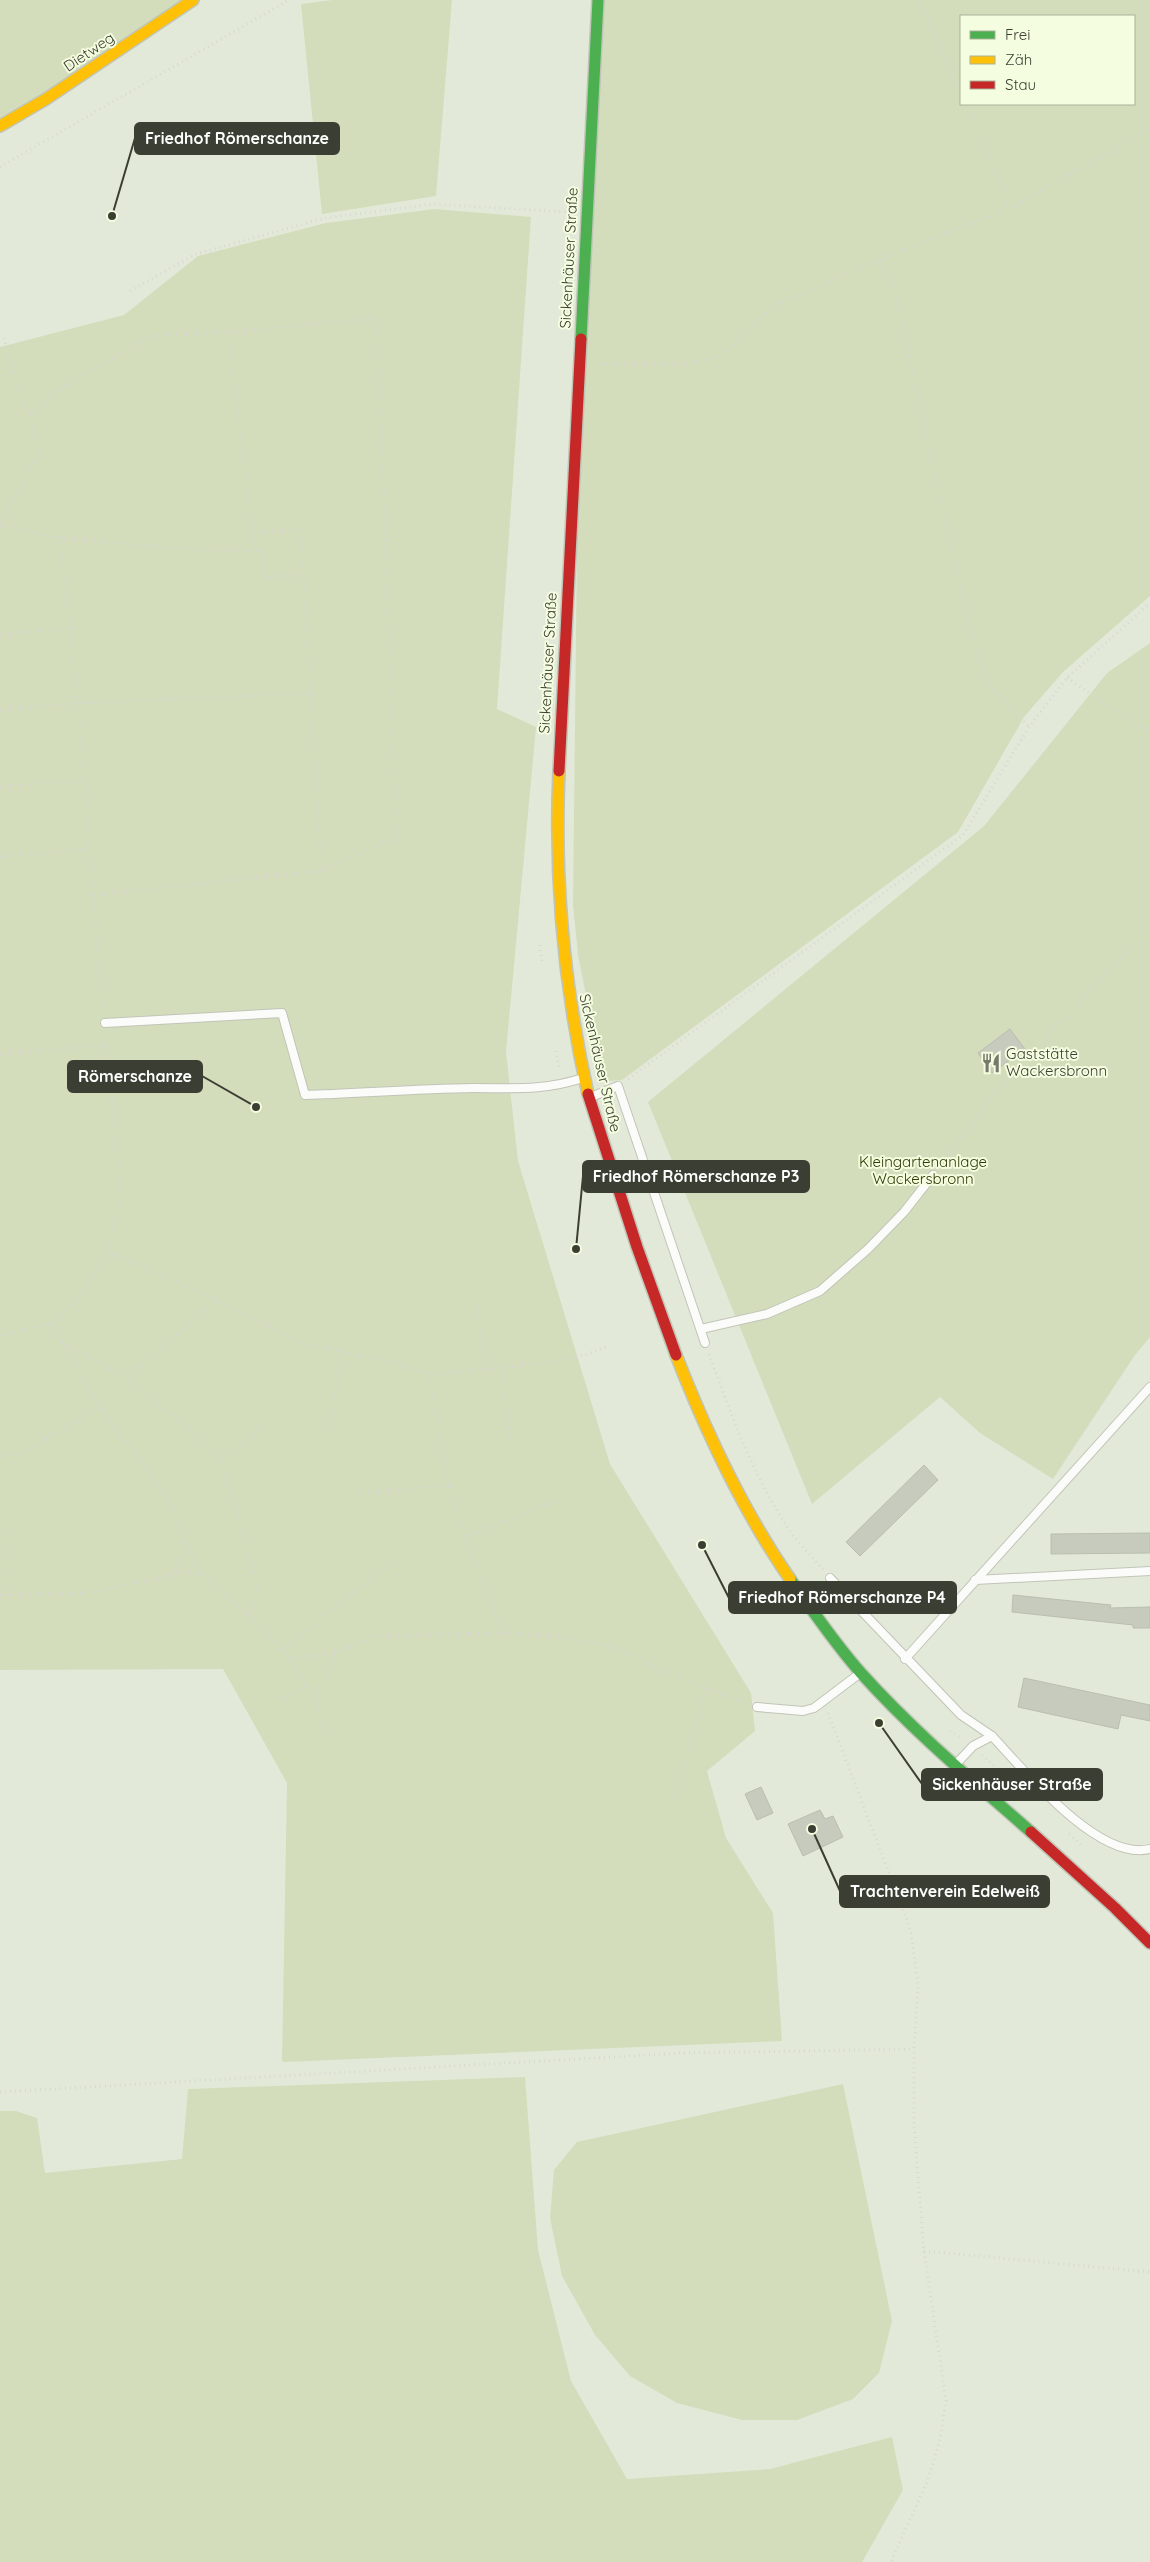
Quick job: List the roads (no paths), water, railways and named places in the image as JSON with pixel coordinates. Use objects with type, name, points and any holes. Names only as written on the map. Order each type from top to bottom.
[{"type":"street","name":"Dietweg","points":[[0,126],[46,99],[193,0]]},
{"type":"street","name":"Sickenhäuser Straße","points":[[598,0],[558,759],[557,855],[564,957],[590,1098],[652,1291],[686,1382],[717,1452],[746,1509],[784,1570],[810,1609],[861,1673],[911,1726],[954,1767],[1086,1880],[1150,1943]]},
{"type":"lane","points":[[105,1024],[282,1013],[305,1095],[473,1088],[527,1090],[564,1084],[585,1077]]},
{"type":"lane","points":[[590,1098],[618,1086],[705,1343]]},
{"type":"lane","points":[[701,1329],[767,1314],[820,1291],[868,1249],[904,1212],[933,1174]]},
{"type":"lane","points":[[905,1659],[1150,1387]]},
{"type":"lane","points":[[975,1580],[1150,1571]]},
{"type":"lane","points":[[830,1578],[905,1659],[961,1715],[992,1736],[1077,1824],[1114,1844],[1142,1851],[1150,1849]]},
{"type":"lane","points":[[756,1707],[803,1712],[824,1702],[861,1673]]},
{"type":"lane","points":[[954,1767],[973,1746],[992,1736]]},
{"type":"place","name":"Friedhof Römerschanze","points":[[112,216]]},
{"type":"place","name":"Gaststätte Wackersbronn","points":[[991,1063]]},
{"type":"place","name":"Römerschanze","points":[[256,1107]]},
{"type":"place","name":"Friedhof Römerschanze P3","points":[[576,1249]]},
{"type":"place","name":"Friedhof Römerschanze P4","points":[[702,1545]]},
{"type":"place","name":"Sickenhäuser Straße","points":[[879,1723]]},
{"type":"place","name":"Trachtenverein Edelweiß","points":[[812,1829]]},
{"type":"park label","name":"Kleingartenanlage Wackersbronn","points":[[923,1170]]}]
